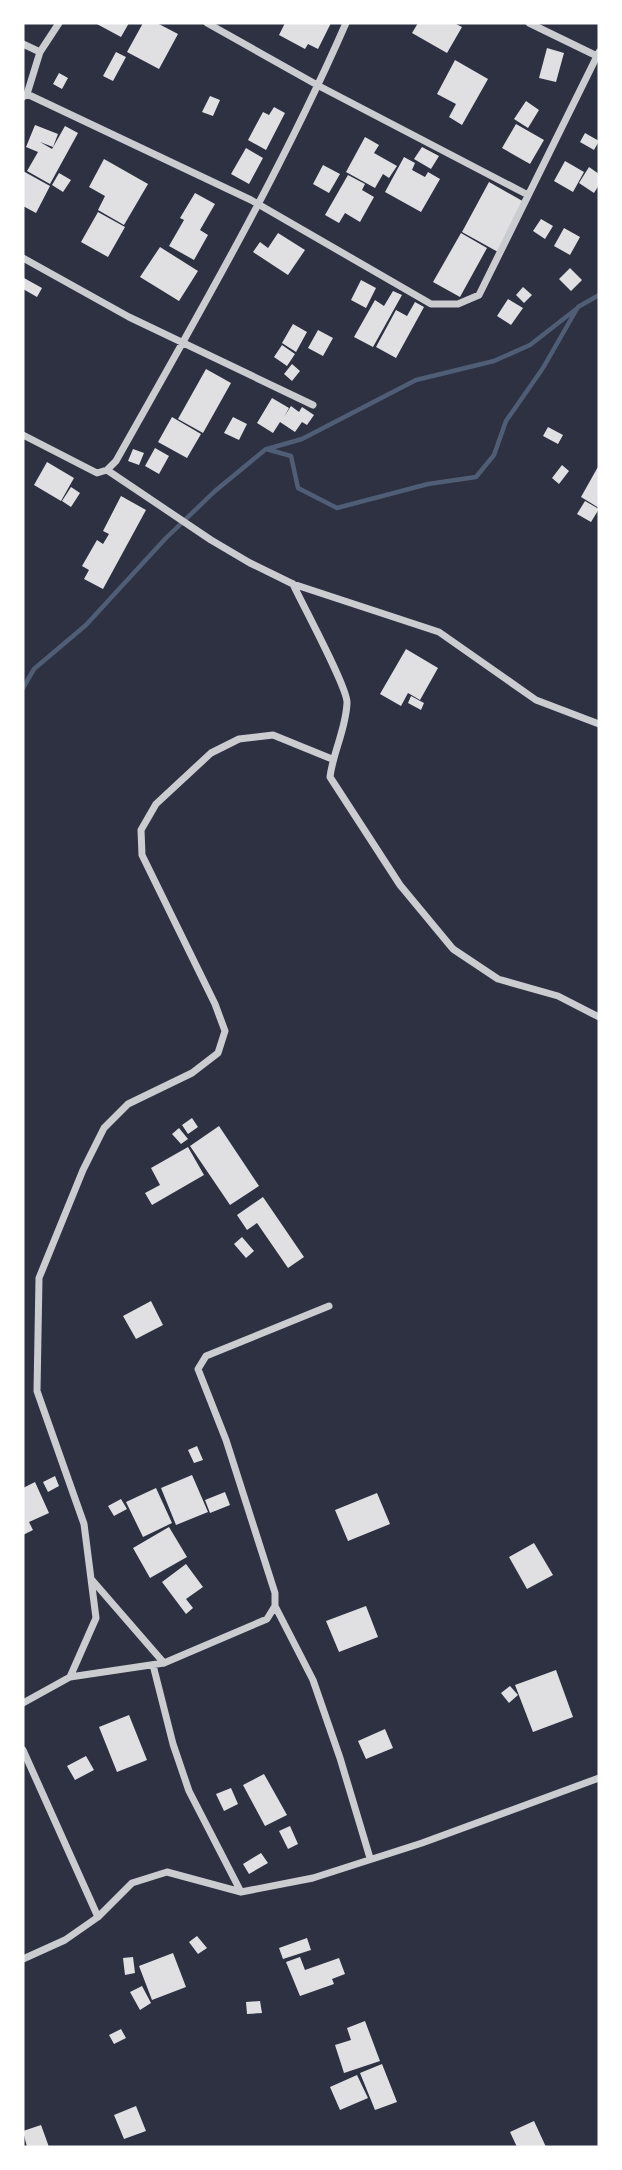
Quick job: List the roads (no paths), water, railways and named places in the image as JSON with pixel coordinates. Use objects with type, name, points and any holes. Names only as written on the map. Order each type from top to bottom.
[{"type":"street","points":[[59,23],[40,52],[25,96],[258,204],[431,304],[458,304],[479,295],[598,55],[529,23]]},
{"type":"street","points":[[207,23],[319,86],[528,195]]},
{"type":"street","points":[[23,435],[97,473],[107,470],[116,461],[211,296],[319,86],[346,23]]},
{"type":"street","points":[[23,44],[40,52]]},
{"type":"street","points":[[23,258],[129,317],[313,405]]},
{"type":"street","points":[[107,470],[211,540],[293,584],[439,632],[536,700],[599,724]]},
{"type":"street","points":[[293,584],[348,700],[342,735],[332,759],[330,777],[400,885],[453,949],[498,979],[558,996],[599,1017]]},
{"type":"street","points":[[70,1677],[96,1618],[84,1524],[37,1391],[39,1278],[83,1170],[104,1128],[128,1104],[191,1073],[218,1053],[225,1031],[215,1004],[142,855],[141,830],[156,804],[211,754],[239,739],[273,736],[332,759]]},
{"type":"street","points":[[329,1306],[206,1356],[198,1369],[226,1440],[275,1593],[275,1606],[313,1680],[370,1858]]},
{"type":"street","points":[[91,1580],[164,1663]]},
{"type":"street","points":[[23,1703],[31,1701],[70,1677],[164,1663],[268,1619],[275,1606]]},
{"type":"street","points":[[153,1665],[173,1744],[189,1791],[241,1892]]},
{"type":"street","points":[[23,1750],[98,1917]]},
{"type":"street","points":[[23,1959],[65,1940],[98,1917],[132,1884],[167,1872],[241,1892],[313,1878],[422,1843],[599,1778]]},
{"type":"waterway","points":[[23,688],[34,669],[86,625],[165,539],[215,491],[266,449],[291,456],[298,488],[337,508],[428,484],[476,477],[494,455],[506,421],[543,368],[578,307],[599,295]]},
{"type":"waterway","points":[[267,449],[302,439],[416,380],[494,361],[530,345],[575,310]]}]
